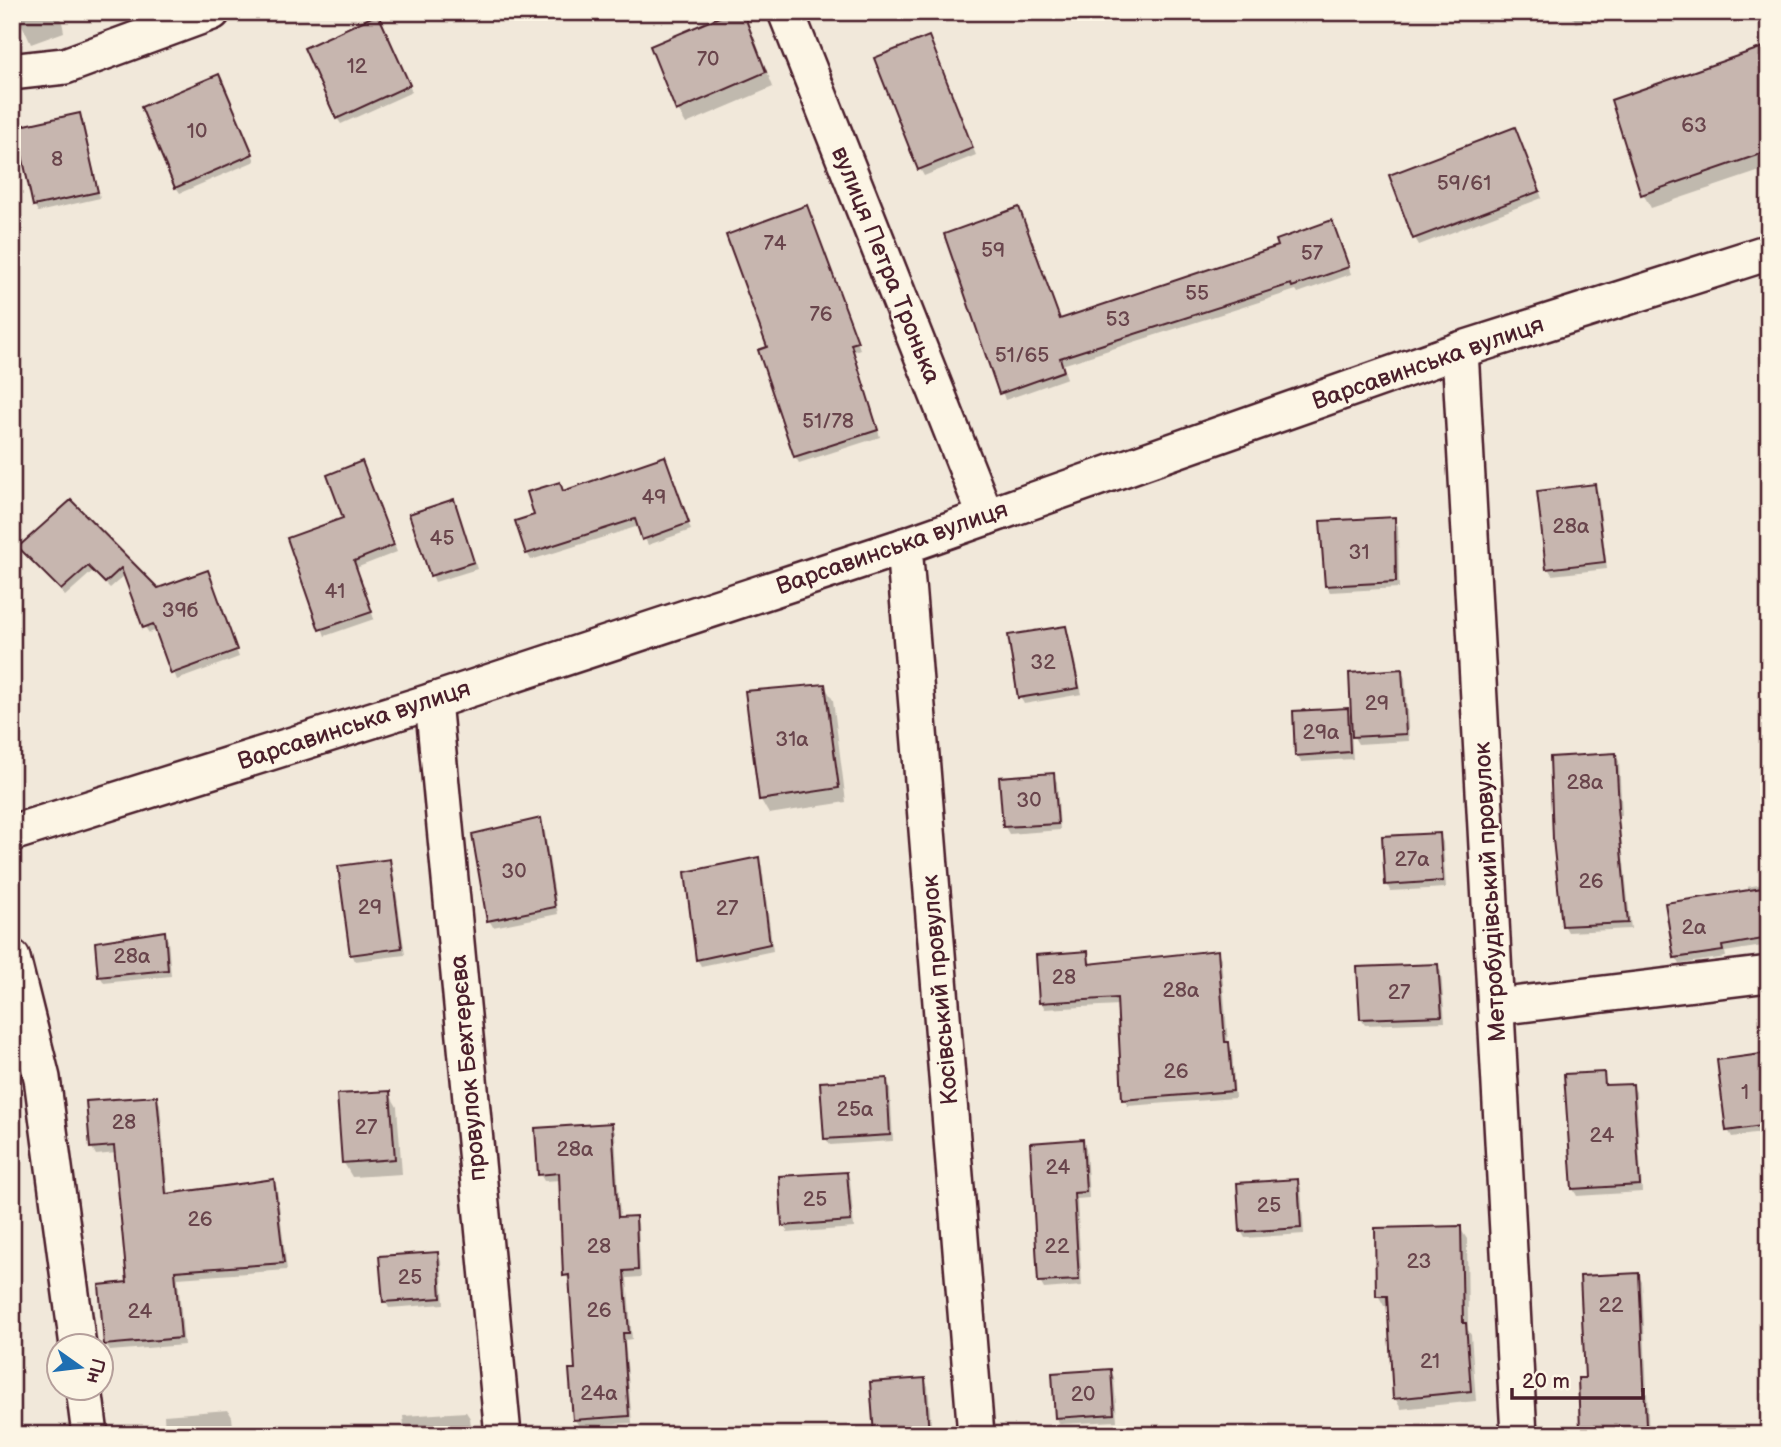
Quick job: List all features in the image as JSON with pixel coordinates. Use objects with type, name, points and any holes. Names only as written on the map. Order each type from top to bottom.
[{"type":"street","points":[[12,70],[65,66],[212,12]]},
{"type":"street","name":"вулиця Петра Тронька","points":[[786,12],[986,517]]},
{"type":"street","name":"Варсавинська вулиця","points":[[12,833],[433,701],[904,546],[1460,350],[1769,252]]},
{"type":"street","name":"Метробудівський провулок","points":[[1460,350],[1519,1435]]},
{"type":"street","name":"Косівський провулок","points":[[904,546],[976,1435]]},
{"type":"street","name":"провулок Бехтерєва","points":[[433,701],[503,1435]]},
{"type":"street","points":[[12,958],[42,1078],[76,1332]]},
{"type":"street","points":[[1496,1007],[1769,974]]},
{"type":"street","points":[[86,1402],[90,1435]]},
{"type":"building","points":[[731,12],[743,12],[766,72],[676,111],[650,46]]},
{"type":"building","points":[[378,14],[410,85],[336,119],[304,48]]},
{"type":"building","points":[[929,36],[973,148],[918,170],[874,58]]},
{"type":"building","points":[[1769,45],[1769,151],[1641,195],[1611,100]]},
{"type":"building","points":[[219,74],[253,154],[175,188],[141,107]]},
{"type":"building","points":[[80,113],[98,192],[33,206],[16,127]]},
{"type":"building","points":[[1515,127],[1540,191],[1413,239],[1389,175]]},
{"type":"building","points":[[807,205],[858,342],[851,344],[878,430],[794,457],[758,350],[767,347],[726,235]]},
{"type":"building","points":[[1019,207],[1060,319],[1278,246],[1276,240],[1332,220],[1349,267],[1060,358],[1064,371],[999,394],[944,234]]},
{"type":"building","points":[[665,456],[689,523],[642,540],[635,519],[526,554],[515,521],[534,515],[527,492],[560,482],[563,491]]},
{"type":"building","points":[[362,461],[394,545],[354,561],[372,612],[319,630],[287,538],[343,518],[327,475]]},
{"type":"building","points":[[1595,484],[1605,562],[1546,569],[1537,491]]},
{"type":"building","points":[[454,499],[474,562],[430,576],[409,514]]},
{"type":"building","points":[[71,500],[158,588],[208,570],[237,650],[171,674],[153,624],[143,628],[121,568],[105,583],[88,566],[61,590],[18,547]]},
{"type":"building","points":[[1395,517],[1396,582],[1325,586],[1320,521]]},
{"type":"building","points":[[1066,626],[1079,688],[1018,698],[1008,635]]},
{"type":"building","points":[[1402,669],[1406,734],[1352,737],[1349,673]]},
{"type":"building","points":[[825,684],[839,788],[759,800],[745,691]]},
{"type":"building","points":[[1348,708],[1350,752],[1295,756],[1293,711]]},
{"type":"building","points":[[1616,753],[1617,808],[1628,923],[1562,926],[1553,839],[1550,757]]},
{"type":"building","points":[[1054,773],[1058,824],[1003,827],[999,777]]},
{"type":"building","points":[[541,818],[555,907],[487,921],[472,834]]},
{"type":"building","points":[[1440,833],[1443,881],[1385,885],[1382,836]]},
{"type":"building","points":[[759,857],[770,944],[696,960],[685,872]]},
{"type":"building","points":[[390,859],[402,948],[350,955],[338,866]]},
{"type":"building","points":[[1769,887],[1769,938],[1722,946],[1723,951],[1674,958],[1665,903]]},
{"type":"building","points":[[165,931],[168,970],[98,977],[95,942]]},
{"type":"building","points":[[1218,950],[1225,1042],[1229,1042],[1233,1091],[1122,1100],[1117,998],[1039,1003],[1036,955],[1088,951],[1089,964]]},
{"type":"building","points":[[1438,964],[1442,1016],[1360,1019],[1357,967]]},
{"type":"building","points":[[1769,1053],[1769,1125],[1726,1131],[1717,1060]]},
{"type":"building","points":[[1604,1072],[1605,1085],[1633,1084],[1640,1185],[1572,1189],[1564,1074]]},
{"type":"building","points":[[887,1078],[890,1135],[824,1139],[820,1082]]},
{"type":"building","points":[[390,1091],[395,1159],[342,1163],[337,1094]]},
{"type":"building","points":[[157,1096],[166,1194],[274,1179],[284,1263],[175,1271],[181,1338],[116,1344],[116,1332],[103,1332],[99,1285],[127,1282],[114,1146],[90,1148],[86,1101]]},
{"type":"building","points":[[612,1123],[618,1217],[636,1216],[638,1270],[624,1271],[629,1333],[623,1333],[629,1416],[573,1420],[569,1369],[575,1369],[569,1275],[563,1276],[559,1173],[538,1175],[535,1128]]},
{"type":"building","points":[[1083,1139],[1086,1192],[1074,1193],[1079,1280],[1038,1282],[1030,1143]]},
{"type":"building","points":[[847,1172],[851,1221],[782,1226],[779,1176]]},
{"type":"building","points":[[1298,1179],[1301,1228],[1240,1232],[1237,1183]]},
{"type":"building","points":[[1461,1226],[1463,1323],[1466,1323],[1471,1391],[1393,1399],[1387,1296],[1376,1296],[1375,1228]]},
{"type":"building","points":[[438,1252],[441,1298],[383,1302],[379,1256]]},
{"type":"building","points":[[1639,1273],[1646,1426],[1580,1430],[1578,1378],[1585,1378],[1580,1276]]},
{"type":"building","points":[[1111,1369],[1114,1414],[1055,1418],[1052,1373]]},
{"type":"building","points":[[925,1378],[929,1435],[874,1435],[870,1382]]}]
